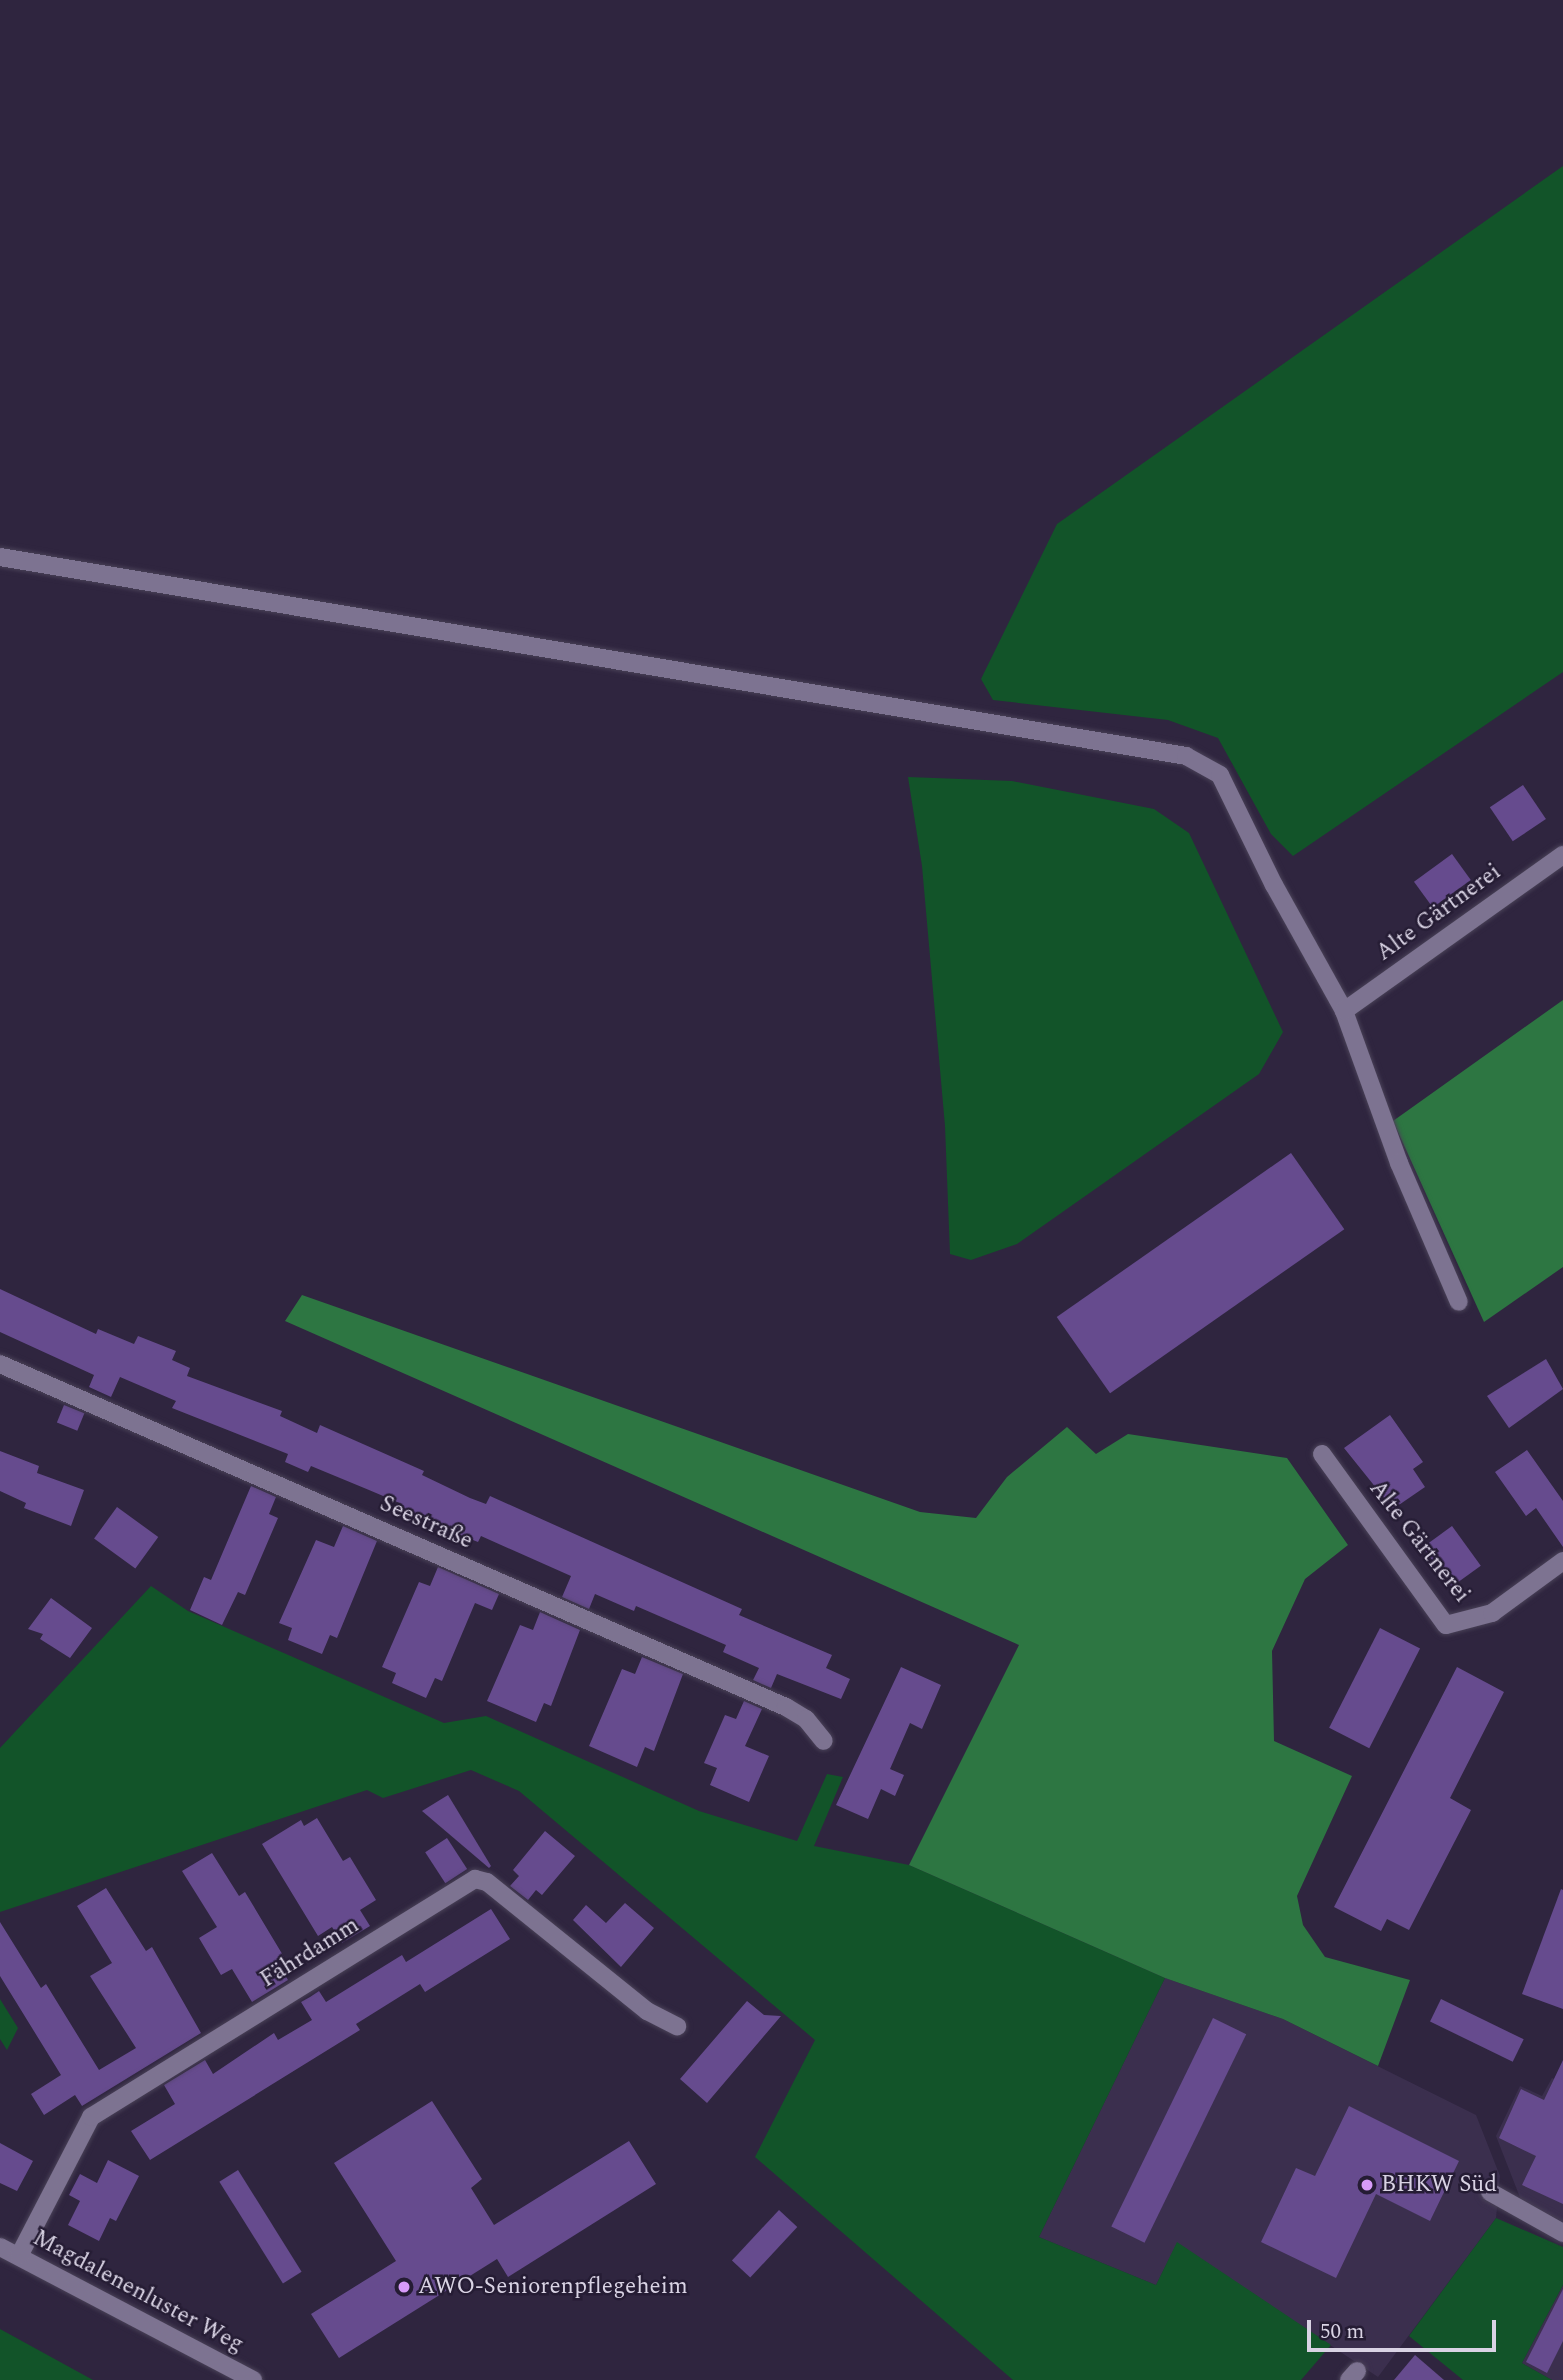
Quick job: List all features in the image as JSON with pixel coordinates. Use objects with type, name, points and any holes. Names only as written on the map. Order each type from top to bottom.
[{"type":"street","points":[[0,557],[1186,756],[1220,775],[1274,886],[1344,1011],[1399,1163],[1459,1302]]},
{"type":"street","name":"Alte Gärtnerei","points":[[1344,1011],[1563,855]]},
{"type":"street","name":"Seestraße","points":[[0,1364],[786,1707],[806,1719],[824,1741]]},
{"type":"street","name":"Alte Gärtnerei","points":[[1322,1454],[1446,1625],[1492,1613],[1563,1561]]},
{"type":"street","name":"Fährdamm","points":[[19,2256],[91,2117],[475,1880],[487,1882],[647,2011],[677,2026]]},
{"type":"street","points":[[1490,2192],[1563,2233]]},
{"type":"street","name":"Magdalenenluster Weg","points":[[0,2247],[253,2380]]},
{"type":"shaded area","points":[[1165,1978],[1283,2019],[1476,2115],[1500,2176],[1496,2218],[1378,2377],[1177,2243],[1156,2285],[1039,2237]]},
{"type":"shaded area","points":[[1552,2078],[1563,2083],[1563,2222],[1521,2200],[1496,2136],[1520,2086],[1542,2096]]},
{"type":"shaded area","points":[[1563,2285],[1563,2380],[1552,2380],[1522,2363]]},
{"type":"green space","points":[[1563,166],[1563,672],[1293,856],[1271,834],[1218,738],[1168,720],[993,700],[981,679],[1057,524]]},
{"type":"green space","points":[[908,777],[1012,781],[1154,809],[1189,833],[1283,1032],[1259,1074],[1017,1244],[971,1260],[950,1254],[945,1126],[922,866]]},
{"type":"green space","points":[[1563,1000],[1563,1267],[1484,1322],[1393,1121]]},
{"type":"green space","points":[[302,1295],[920,1512],[976,1518],[1007,1477],[1067,1427],[1096,1454],[1128,1434],[1287,1458],[1348,1545],[1305,1579],[1272,1651],[1274,1741],[1352,1776],[1297,1896],[1303,1925],[1325,1957],[1410,1980],[1378,2066],[1283,2019],[1165,1978],[909,1865],[1019,1645],[285,1321]]},
{"type":"green space","points":[[151,1586],[188,1611],[444,1723],[486,1716],[699,1811],[797,1841],[827,1774],[843,1777],[814,1846],[909,1865],[1165,1978],[1039,2237],[1156,2285],[1177,2242],[1331,2345],[1301,2380],[1013,2380],[755,2157],[815,2040],[519,1791],[471,1770],[383,1798],[367,1790],[0,1912],[0,1748]]},
{"type":"green space","points":[[0,1999],[18,2028],[7,2050],[0,2039]]},
{"type":"green space","points":[[1496,2218],[1563,2247],[1563,2285],[1522,2363],[1552,2380],[1463,2380],[1409,2336]]},
{"type":"green space","points":[[0,2329],[93,2380],[0,2380]]},
{"type":"building","points":[[1523,785],[1546,819],[1513,841],[1490,807]]},
{"type":"building","points":[[1452,854],[1471,880],[1433,908],[1414,882]]},
{"type":"building","points":[[1291,1153],[1344,1229],[1110,1393],[1057,1317]]},
{"type":"building","points":[[0,1289],[96,1334],[98,1329],[134,1344],[138,1336],[176,1351],[172,1360],[190,1368],[187,1376],[282,1411],[280,1416],[317,1433],[320,1425],[424,1471],[422,1475],[470,1498],[486,1504],[490,1496],[742,1609],[739,1615],[832,1655],[826,1668],[850,1679],[841,1699],[777,1674],[771,1688],[753,1680],[759,1668],[723,1652],[726,1645],[636,1606],[634,1611],[595,1594],[589,1609],[562,1597],[571,1576],[481,1536],[478,1542],[422,1520],[399,1510],[402,1504],[311,1466],[308,1472],[285,1462],[288,1454],[172,1408],[176,1401],[120,1377],[111,1397],[89,1387],[94,1375],[0,1332]]},
{"type":"building","points":[[1546,1359],[1563,1389],[1509,1428],[1487,1396]]},
{"type":"building","points":[[64,1405],[84,1413],[77,1431],[57,1423]]},
{"type":"building","points":[[1390,1415],[1423,1462],[1413,1469],[1425,1487],[1393,1509],[1344,1448]]},
{"type":"building","points":[[1527,1450],[1563,1501],[1563,1547],[1536,1508],[1526,1516],[1495,1472]]},
{"type":"building","points":[[0,1451],[39,1466],[37,1473],[84,1490],[71,1526],[24,1508],[26,1503],[0,1491]]},
{"type":"building","points":[[251,1486],[276,1497],[269,1514],[278,1518],[245,1595],[238,1592],[222,1625],[190,1610],[204,1577],[211,1580]]},
{"type":"building","points":[[117,1507],[158,1537],[135,1569],[94,1539]]},
{"type":"building","points":[[343,1526],[377,1541],[337,1638],[330,1635],[322,1654],[288,1640],[292,1628],[279,1623],[316,1540],[334,1547]]},
{"type":"building","points":[[1452,1526],[1481,1566],[1452,1587],[1423,1547]]},
{"type":"building","points":[[438,1567],[499,1594],[492,1610],[475,1603],[442,1681],[435,1678],[426,1698],[392,1683],[396,1673],[382,1667],[419,1582],[430,1586]]},
{"type":"building","points":[[51,1598],[92,1628],[70,1658],[40,1639],[43,1634],[28,1629]]},
{"type":"building","points":[[540,1612],[580,1630],[551,1706],[544,1703],[536,1722],[487,1701],[520,1625],[533,1630]]},
{"type":"building","points":[[1380,1628],[1420,1648],[1369,1748],[1329,1728]]},
{"type":"building","points":[[642,1657],[683,1674],[654,1751],[645,1747],[637,1767],[589,1746],[622,1669],[635,1674]]},
{"type":"building","points":[[901,1667],[941,1685],[922,1729],[910,1723],[890,1769],[904,1775],[895,1796],[881,1789],[868,1819],[836,1805]]},
{"type":"building","points":[[1457,1667],[1504,1692],[1450,1798],[1471,1810],[1409,1930],[1387,1919],[1381,1931],[1334,1907]]},
{"type":"building","points":[[744,1701],[762,1709],[745,1746],[769,1756],[749,1802],[710,1785],[717,1768],[704,1763],[725,1715],[736,1719]]},
{"type":"building","points":[[448,1795],[491,1866],[489,1868],[422,1811]]},
{"type":"building","points":[[317,1818],[343,1861],[350,1857],[376,1900],[360,1910],[370,1926],[342,1943],[332,1927],[318,1936],[262,1844],[301,1820],[304,1826]]},
{"type":"building","points":[[545,1831],[575,1856],[542,1895],[536,1890],[528,1900],[510,1886],[519,1876],[513,1870]]},
{"type":"building","points":[[447,1838],[467,1869],[445,1883],[425,1852]]},
{"type":"building","points":[[212,1853],[239,1896],[245,1892],[284,1957],[277,1961],[288,1980],[252,2002],[232,1969],[221,1975],[199,1938],[217,1927],[182,1871]]},
{"type":"building","points":[[106,1888],[146,1951],[152,1947],[201,2033],[82,2106],[75,2095],[44,2115],[31,2094],[61,2075],[0,1976],[0,1922],[41,1988],[46,1984],[99,2070],[136,2048],[90,1976],[112,1963],[77,1906]]},
{"type":"building","points":[[1561,1889],[1563,1890],[1563,2009],[1522,1994]]},
{"type":"building","points":[[625,1903],[654,1928],[621,1967],[573,1920],[586,1905],[606,1923]]},
{"type":"building","points":[[491,1909],[510,1939],[425,1992],[420,1984],[356,2024],[360,2030],[150,2160],[131,2131],[175,2104],[164,2085],[205,2060],[213,2074],[274,2033],[278,2040],[312,2020],[301,2002],[319,1991],[326,2002],[402,1955],[406,1962]]},
{"type":"building","points":[[1441,1999],[1524,2039],[1513,2062],[1430,2021]]},
{"type":"building","points":[[747,2001],[764,2015],[781,2016],[707,2103],[680,2079]]},
{"type":"building","points":[[1213,2018],[1246,2034],[1145,2243],[1111,2227]]},
{"type":"building","points":[[1563,2060],[1563,2204],[1522,2185],[1536,2156],[1499,2138],[1521,2089],[1544,2100]]},
{"type":"building","points":[[432,2101],[482,2179],[471,2188],[494,2225],[629,2141],[656,2184],[508,2277],[497,2259],[339,2358],[311,2314],[396,2261],[334,2163]]},
{"type":"building","name":"BHKW Süd","points":[[1349,2106],[1459,2161],[1430,2221],[1376,2194],[1336,2278],[1261,2242],[1296,2168],[1315,2176]]},
{"type":"building","points":[[0,2143],[33,2161],[17,2191],[0,2183]]},
{"type":"building","points":[[108,2160],[139,2176],[116,2221],[110,2218],[99,2241],[68,2225],[80,2201],[69,2195],[80,2174],[97,2183]]},
{"type":"building","points":[[238,2170],[302,2272],[283,2283],[219,2182]]},
{"type":"building","points":[[779,2210],[797,2227],[750,2278],[732,2260]]},
{"type":"building","points":[[1563,2289],[1563,2341],[1547,2373],[1526,2362]]},
{"type":"building","points":[[1415,2355],[1444,2380],[1394,2380]]},
{"type":"place","name":"BHKW Süd","points":[[1367,2185]]},
{"type":"place","name":"AWO-Seniorenpflegeheim","points":[[404,2287]]}]
